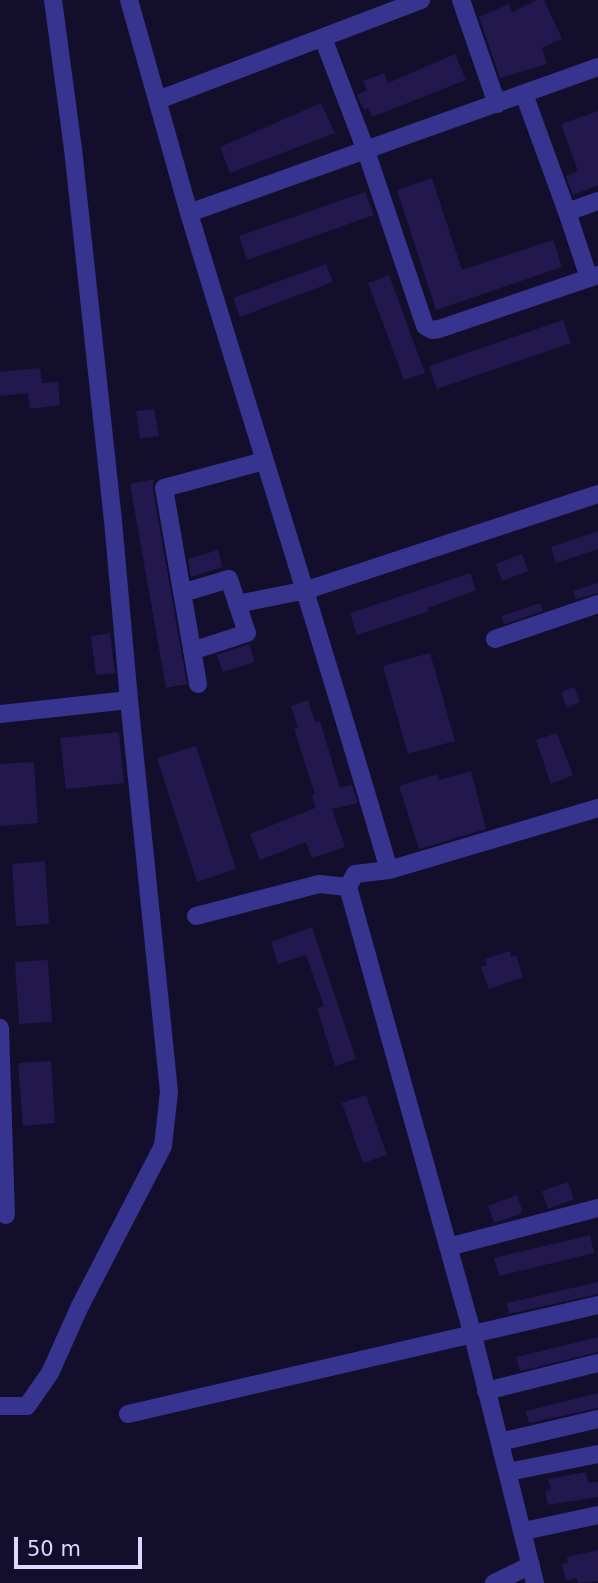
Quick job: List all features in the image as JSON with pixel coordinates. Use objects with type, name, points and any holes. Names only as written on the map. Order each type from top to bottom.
[{"type":"street","points":[[0,1406],[27,1406],[50,1373],[80,1306],[163,1146],[169,1092],[113,520],[73,149],[53,0]]},
{"type":"street","points":[[130,0],[190,213],[264,461],[307,590],[389,870]]},
{"type":"street","points":[[158,100],[421,0]]},
{"type":"street","points":[[461,0],[497,104]]},
{"type":"street","points":[[323,38],[365,148],[425,326],[432,330],[594,277],[567,212],[524,93]]},
{"type":"street","points":[[190,213],[365,148],[598,67]]},
{"type":"street","points":[[567,212],[598,201]]},
{"type":"street","points":[[198,684],[164,488],[264,461]]},
{"type":"street","points":[[237,604],[307,590],[596,501]]},
{"type":"street","points":[[182,593],[229,579],[247,633],[192,650]]},
{"type":"street","points":[[495,639],[598,604]]},
{"type":"street","points":[[0,714],[129,700]]},
{"type":"street","points":[[494,1583],[533,1574],[524,1531],[485,1391],[472,1332],[348,887],[355,874],[389,870],[598,808]]},
{"type":"street","points":[[196,916],[319,884],[348,887]]},
{"type":"street","points":[[0,1028],[6,1215]]},
{"type":"street","points":[[448,1247],[598,1208]]},
{"type":"street","points":[[128,1414],[472,1332],[598,1305]]},
{"type":"street","points":[[485,1391],[598,1363]]},
{"type":"street","points":[[500,1442],[598,1419]]},
{"type":"street","points":[[508,1472],[598,1454]]},
{"type":"street","points":[[524,1531],[598,1515]]},
{"type":"building","points":[[537,0],[544,0],[562,39],[542,48],[547,64],[500,78],[479,17],[509,4],[512,12]]},
{"type":"building","points":[[455,54],[466,80],[372,117],[368,108],[364,110],[357,95],[367,90],[363,81],[384,73],[388,83]]},
{"type":"building","points":[[321,103],[335,133],[230,173],[220,147]]},
{"type":"building","points":[[598,111],[598,185],[573,195],[566,176],[578,171],[561,124]]},
{"type":"building","points":[[432,178],[462,270],[553,240],[562,267],[436,310],[397,190]]},
{"type":"building","points":[[365,192],[374,215],[247,260],[239,236]]},
{"type":"building","points":[[326,264],[333,282],[240,317],[233,298]]},
{"type":"building","points":[[389,275],[425,373],[404,380],[368,283]]},
{"type":"building","points":[[563,320],[571,343],[437,389],[429,366]]},
{"type":"building","points":[[40,368],[42,383],[58,382],[60,405],[30,409],[28,393],[0,396],[0,372]]},
{"type":"building","points":[[154,409],[159,436],[140,439],[136,411]]},
{"type":"building","points":[[154,479],[153,490],[187,684],[166,688],[130,484]]},
{"type":"building","points":[[598,531],[598,549],[556,563],[551,547]]},
{"type":"building","points":[[218,550],[223,567],[191,577],[188,559]]},
{"type":"building","points":[[522,554],[528,571],[502,581],[496,564]]},
{"type":"building","points":[[470,573],[476,590],[428,608],[429,611],[357,635],[350,613]]},
{"type":"building","points":[[598,583],[598,593],[576,599],[573,591]]},
{"type":"building","points":[[540,603],[543,611],[504,624],[502,616]]},
{"type":"building","points":[[110,633],[115,673],[96,675],[91,636]]},
{"type":"building","points":[[249,644],[255,662],[223,672],[217,655]]},
{"type":"building","points":[[430,653],[455,741],[408,754],[383,666]]},
{"type":"building","points":[[574,687],[580,702],[567,708],[561,692]]},
{"type":"building","points":[[308,700],[315,722],[320,721],[340,788],[352,785],[358,803],[332,809],[345,847],[312,858],[306,842],[260,860],[250,834],[315,808],[312,794],[315,794],[294,729],[298,728],[291,706]]},
{"type":"building","points":[[119,732],[124,783],[66,789],[60,738]]},
{"type":"building","points":[[557,733],[573,775],[551,784],[536,740]]},
{"type":"building","points":[[196,746],[236,869],[197,882],[157,758]]},
{"type":"building","points":[[34,762],[38,823],[0,826],[0,764]]},
{"type":"building","points":[[471,771],[486,829],[419,849],[399,786],[437,774],[439,780]]},
{"type":"building","points":[[45,861],[49,924],[16,926],[12,864]]},
{"type":"building","points":[[312,927],[356,1059],[335,1066],[317,1008],[324,1006],[306,955],[278,964],[271,942]]},
{"type":"building","points":[[510,951],[511,957],[516,955],[523,977],[489,989],[481,967],[487,965],[485,959]]},
{"type":"building","points":[[48,960],[52,1022],[19,1024],[15,962]]},
{"type":"building","points":[[51,1061],[55,1123],[23,1126],[18,1063]]},
{"type":"building","points":[[366,1095],[387,1155],[363,1163],[342,1103]]},
{"type":"building","points":[[568,1182],[574,1199],[548,1209],[542,1191]]},
{"type":"building","points":[[517,1195],[522,1210],[520,1214],[494,1223],[488,1206]]},
{"type":"building","points":[[590,1235],[594,1253],[499,1276],[494,1258]]},
{"type":"building","points":[[598,1282],[598,1294],[509,1314],[507,1303]]},
{"type":"building","points":[[598,1337],[598,1352],[520,1371],[516,1357]]},
{"type":"building","points":[[598,1393],[598,1408],[529,1423],[526,1411]]},
{"type":"building","points":[[586,1472],[588,1483],[598,1482],[598,1497],[548,1505],[545,1491],[551,1490],[548,1479]]},
{"type":"building","points":[[598,1550],[598,1581],[578,1583],[576,1578],[566,1581],[562,1564],[568,1563],[567,1557]]}]
